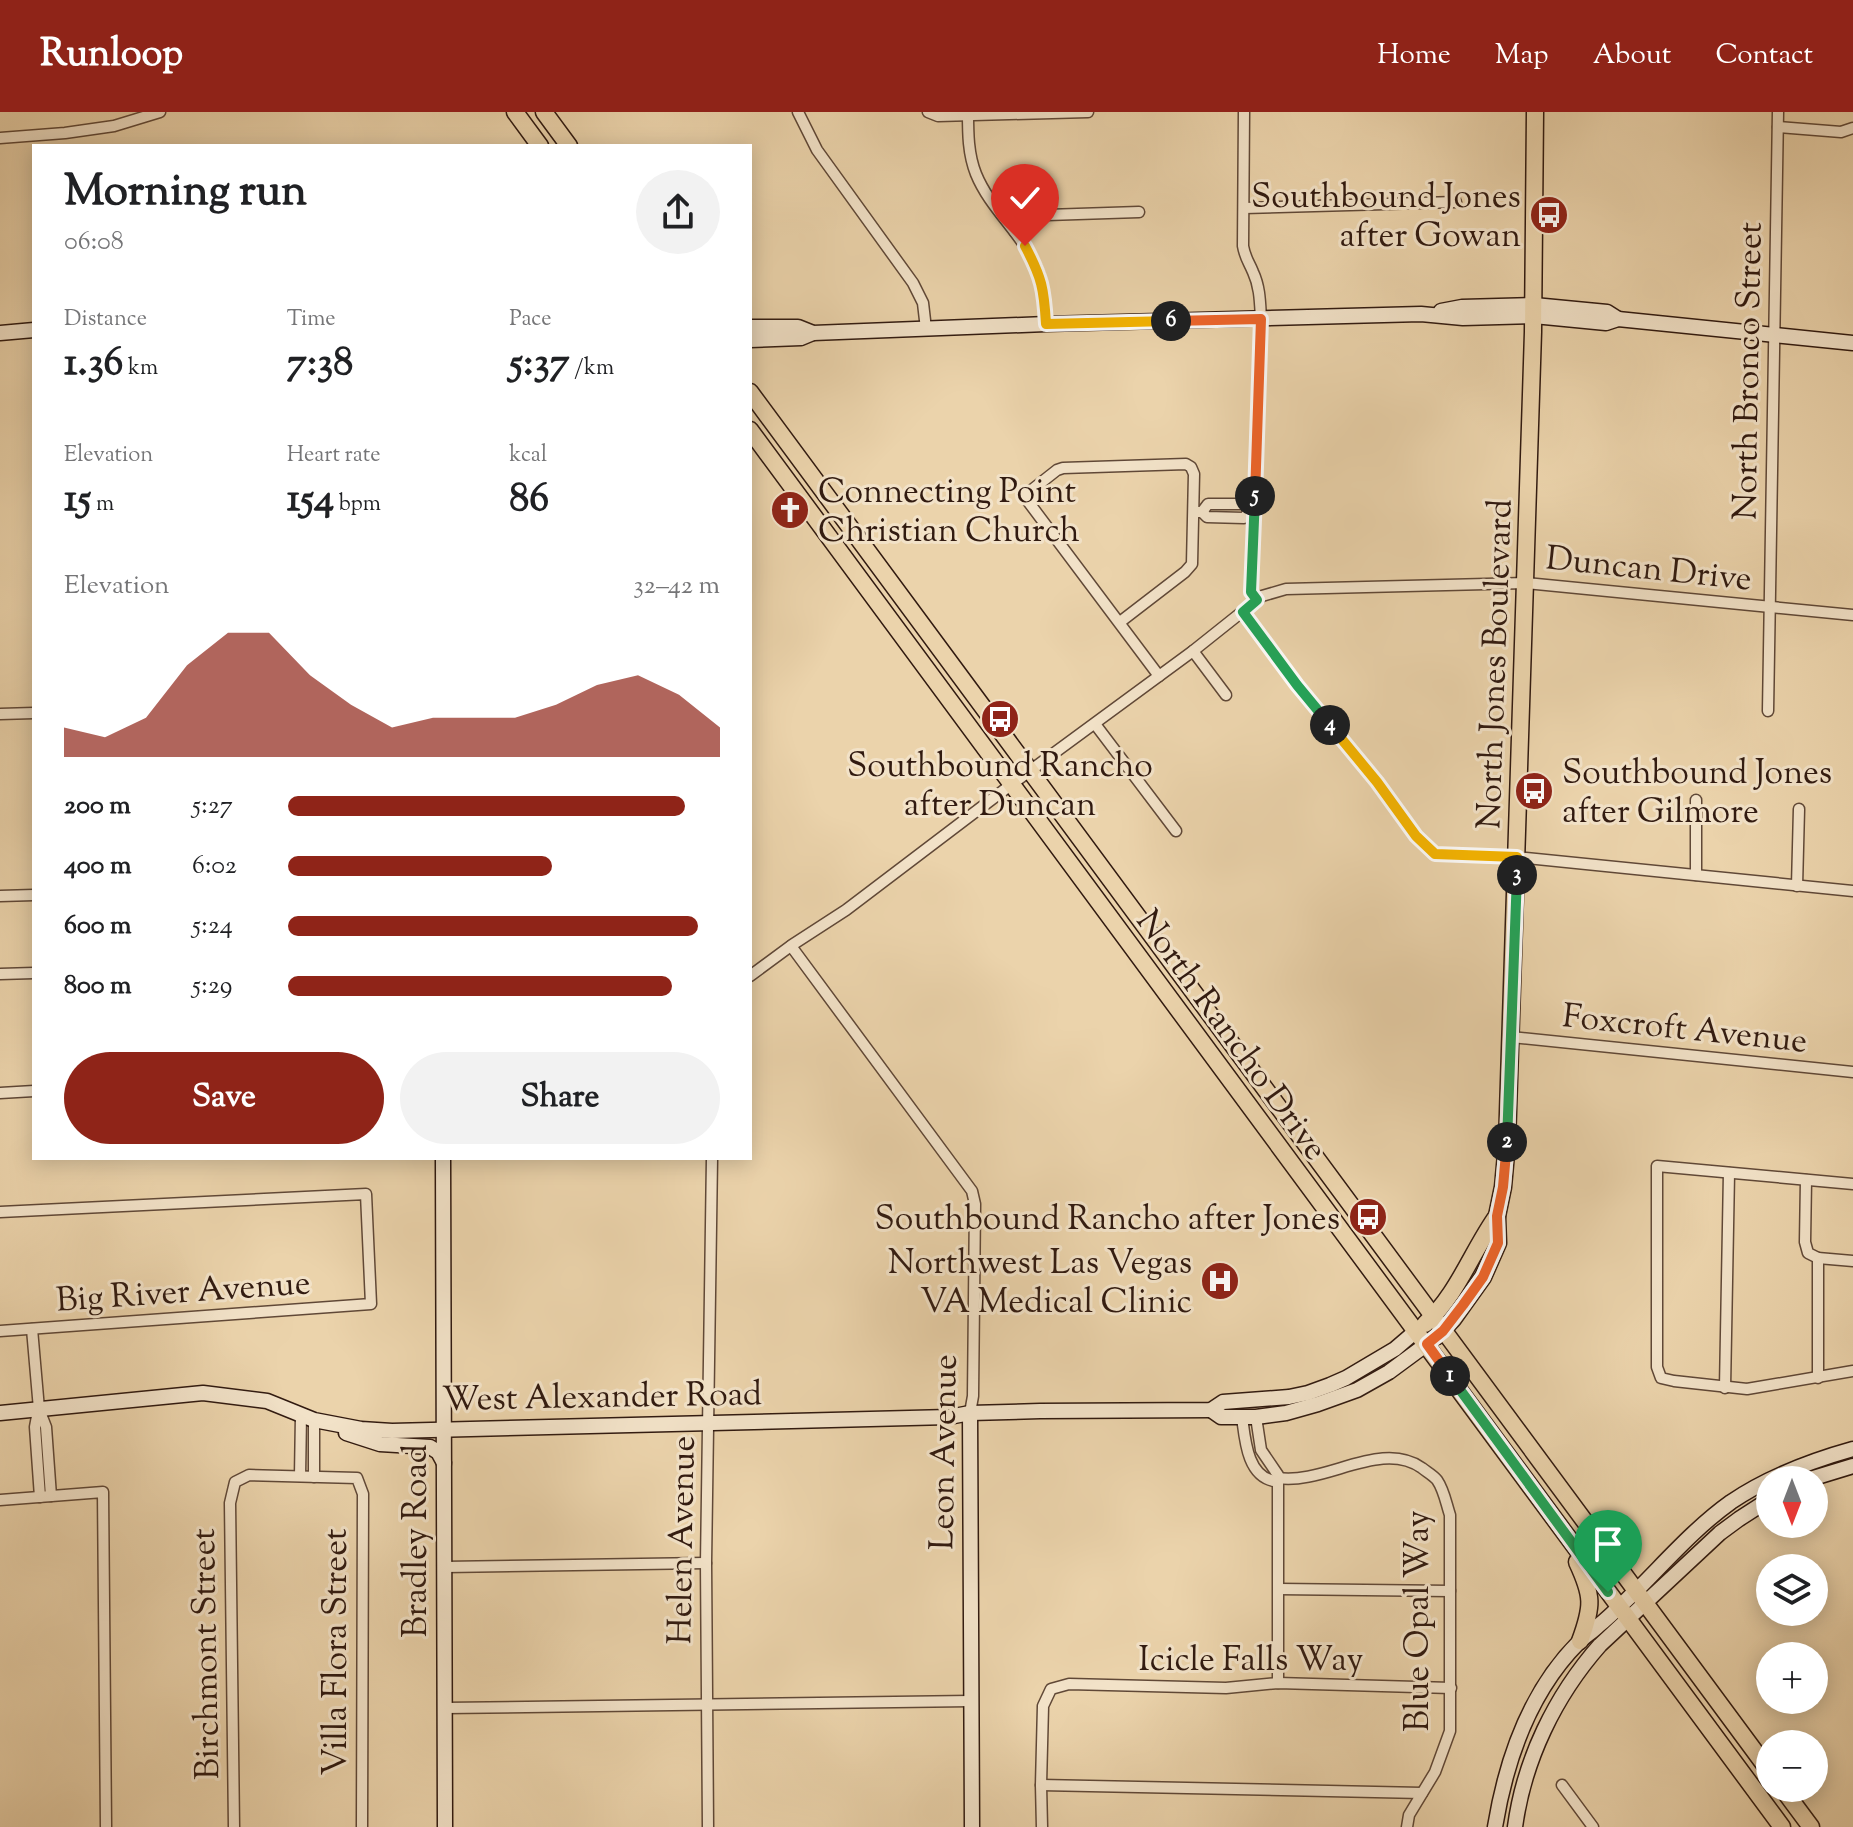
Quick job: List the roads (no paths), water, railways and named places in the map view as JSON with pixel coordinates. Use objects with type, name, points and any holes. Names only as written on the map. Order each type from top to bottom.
[{"type":"main road","points":[[515,112],[539,144]]},
{"type":"main road","points":[[544,112],[568,144]]},
{"type":"main road","name":"North Jones Boulevard","points":[[1421,1338],[1443,1331],[1483,1277],[1498,1243],[1497,1216],[1507,1143],[1526,583],[1534,310],[1535,112]]},
{"type":"main road","points":[[752,340],[801,338],[813,333],[1046,324],[1421,314],[1463,318],[1534,310],[1606,323],[1618,319],[1853,343]]},
{"type":"main road","points":[[752,327],[798,327],[813,333]]},
{"type":"main road","points":[[0,333],[32,330]]},
{"type":"main road","name":"North Rancho Drive","points":[[752,395],[1756,1753]]},
{"type":"main road","name":"North Rancho Drive","points":[[752,433],[1782,1827]]},
{"type":"main road","points":[[838,550],[863,543]]},
{"type":"main road","points":[[857,577],[872,578],[887,595],[910,607]]},
{"type":"main road","name":"Bradley Road","points":[[443,1160],[445,1827]]},
{"type":"main road","name":"North Jones Boulevard","points":[[1421,1338],[1455,1288],[1497,1216]]},
{"type":"main road","name":"West Alexander Road","points":[[0,1413],[203,1393],[267,1401],[315,1419],[361,1429],[392,1431],[949,1417],[970,1413],[1211,1410],[1223,1402],[1308,1393],[1346,1378],[1395,1349],[1421,1338]]},
{"type":"main road","name":"West Alexander Road","points":[[1211,1410],[1221,1417],[1249,1417],[1286,1413],[1318,1404],[1357,1390],[1389,1372],[1421,1338]]},
{"type":"main road","name":"Leon Avenue","points":[[970,1413],[972,1827]]},
{"type":"main road","points":[[315,1419],[350,1436],[380,1444],[430,1447],[438,1452],[444,1463]]},
{"type":"main road","points":[[1804,1466],[1853,1449]]},
{"type":"main road","points":[[1828,1474],[1853,1466]]},
{"type":"main road","points":[[1515,1827],[1535,1751],[1557,1704],[1584,1663],[1679,1547],[1716,1514],[1756,1488]]},
{"type":"main road","points":[[1730,1526],[1732,1516],[1756,1499]]},
{"type":"main road","points":[[1640,1597],[1756,1508]]},
{"type":"main road","points":[[1495,1827],[1507,1770],[1520,1732],[1546,1686],[1580,1641],[1590,1610],[1586,1582],[1563,1531]]},
{"type":"main road","points":[[1580,1641],[1624,1613]]},
{"type":"main road","points":[[1792,1802],[1811,1827]]},
{"type":"street","points":[[0,138],[114,126],[160,112]]},
{"type":"street","points":[[798,112],[817,150],[913,283],[923,303],[926,329]]},
{"type":"street","points":[[928,112],[938,116],[1088,112]]},
{"type":"street","points":[[1244,112],[1243,246],[1259,291],[1261,319],[1252,512],[1251,592],[1257,600]]},
{"type":"street","name":"North Bronco Street","points":[[1768,711],[1778,112]]},
{"type":"street","points":[[968,114],[969,146],[976,175],[993,204],[1025,246],[1039,272],[1046,324]]},
{"type":"street","points":[[1778,127],[1841,132],[1853,128]]},
{"type":"street","points":[[1244,208],[1456,202]]},
{"type":"street","points":[[1015,232],[1035,218],[1047,215],[1139,212]]},
{"type":"street","points":[[1120,622],[1192,564],[1198,512],[1194,474],[1186,464],[1063,468],[1024,496],[1159,676]]},
{"type":"street","points":[[1198,512],[1208,504],[1245,504],[1252,512]]},
{"type":"street","name":"Duncan Drive","points":[[752,975],[846,910],[1262,596],[1286,589],[1526,583],[1853,615]]},
{"type":"street","points":[[1243,612],[1416,836],[1435,854],[1517,857],[1853,891]]},
{"type":"street","points":[[1193,651],[1226,695]]},
{"type":"street","points":[[0,714],[32,713]]},
{"type":"street","points":[[1095,724],[1176,831]]},
{"type":"street","points":[[1696,800],[1696,875]]},
{"type":"street","points":[[1797,886],[1799,809]]},
{"type":"street","points":[[0,896],[32,895]]},
{"type":"street","name":"Leon Avenue","points":[[791,946],[972,1191],[975,1233],[973,1396],[970,1413]]},
{"type":"street","points":[[0,974],[32,973]]},
{"type":"street","name":"Foxcroft Avenue","points":[[1511,1037],[1853,1072]]},
{"type":"street","points":[[0,1093],[32,1091]]},
{"type":"street","name":"Helen Avenue","points":[[708,1827],[706,1563],[712,1160]]},
{"type":"street","points":[[1853,1184],[1657,1166],[1657,1367],[1661,1378],[1747,1389],[1853,1371]]},
{"type":"street","points":[[1725,1388],[1729,1173]]},
{"type":"street","points":[[1806,1180],[1805,1242],[1808,1253],[1818,1258],[1853,1261]]},
{"type":"street","name":"Big River Avenue","points":[[0,1212],[366,1194],[371,1304],[0,1331]]},
{"type":"street","points":[[1818,1258],[1818,1378]]},
{"type":"street","points":[[32,1329],[39,1409],[35,1427],[46,1496]]},
{"type":"street","points":[[1249,1417],[1247,1447],[1252,1463],[1268,1480],[1278,1478],[1278,1683]]},
{"type":"street","points":[[315,1419],[314,1477],[300,1476],[315,1419]]},
{"type":"street","name":"Blue Opal Way","points":[[1278,1478],[1307,1478],[1366,1461],[1394,1458],[1416,1464],[1436,1478],[1450,1515],[1450,1731],[1435,1772],[1409,1815],[1407,1827]]},
{"type":"street","name":"Birchmont Street","points":[[234,1827],[230,1503],[235,1482],[249,1475],[300,1476]]},
{"type":"street","name":"Villa Flora Street","points":[[314,1477],[357,1478],[363,1494],[362,1827]]},
{"type":"street","points":[[0,1500],[103,1492],[106,1827]]},
{"type":"street","points":[[445,1567],[706,1563]]},
{"type":"street","points":[[1279,1589],[1450,1591]]},
{"type":"street","name":"Icicle Falls Way","points":[[1041,1785],[1043,1706],[1051,1689],[1069,1684],[1226,1688],[1278,1683],[1451,1688]]},
{"type":"street","points":[[445,1708],[971,1701]]},
{"type":"street","points":[[1042,1827],[1041,1785],[1422,1793]]},
{"type":"street","points":[[1562,1785],[1593,1827]]},
{"type":"place","name":"Southbound Jones after Gowan","points":[[1549,215]]},
{"type":"place","name":"Connecting Point Christian Church","points":[[790,510]]},
{"type":"place","name":"Southbound Rancho after Duncan","points":[[1000,719]]},
{"type":"place","name":"Southbound Jones after Gilmore","points":[[1534,791]]},
{"type":"place","name":"Southbound Rancho after Jones","points":[[1368,1217]]},
{"type":"place","name":"Northwest Las Vegas VA Medical Clinic","points":[[1220,1281]]}]
